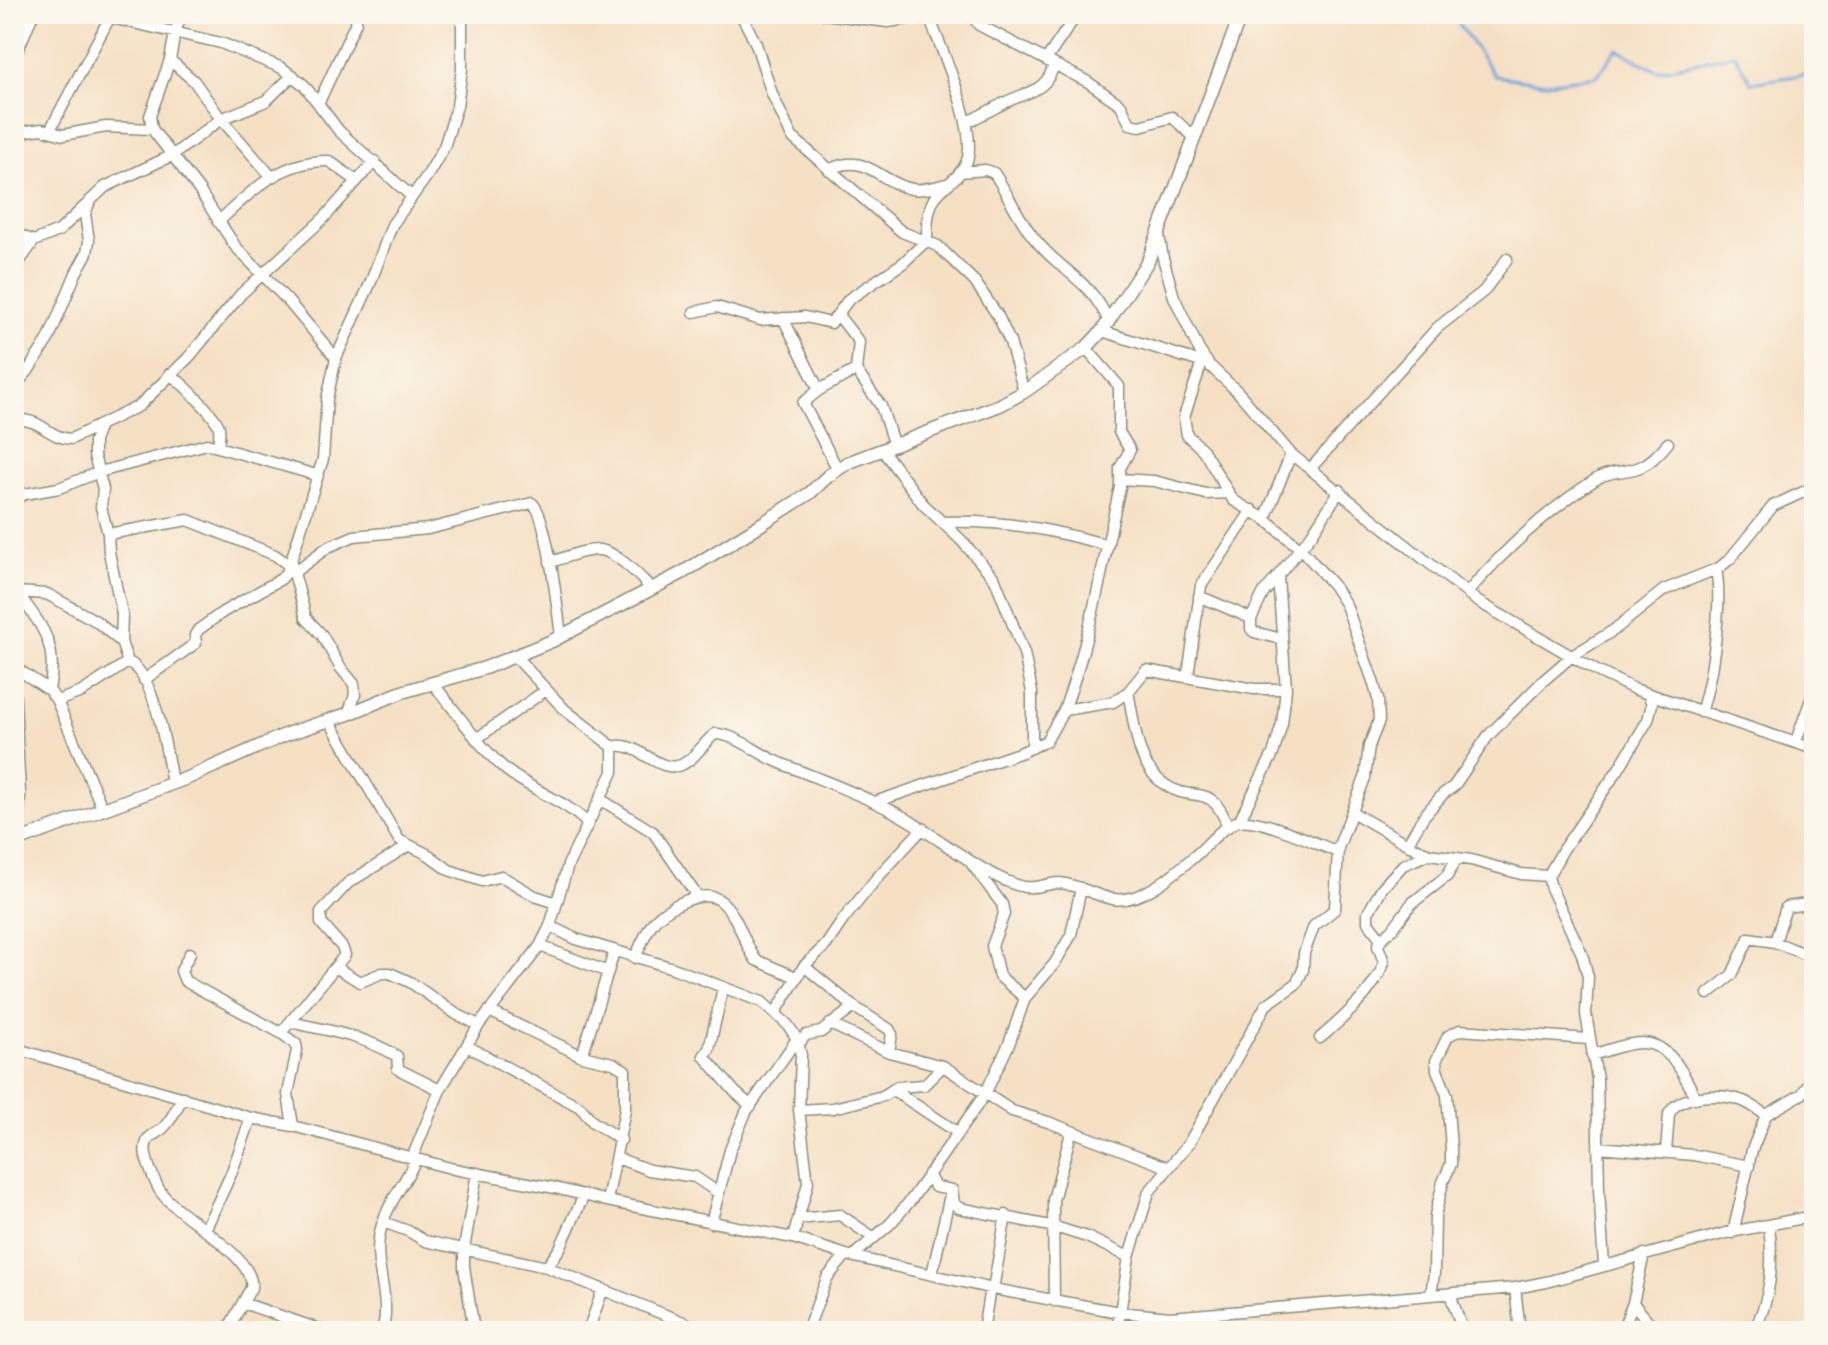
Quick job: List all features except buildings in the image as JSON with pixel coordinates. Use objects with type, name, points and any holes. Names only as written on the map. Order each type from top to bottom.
[{"type":"street","points":[[14,59],[33,14]]},
{"type":"street","points":[[94,14],[221,43],[293,75],[319,102],[339,131],[412,197]]},
{"type":"street","points":[[182,14],[150,116],[152,129],[199,190],[235,246],[287,300],[336,358]]},
{"type":"street","points":[[319,102],[356,22],[356,14]]},
{"type":"street","points":[[348,714],[355,695],[354,684],[340,667],[322,635],[306,618],[292,570],[316,475],[323,459],[327,399],[336,358],[370,284],[392,225],[444,147],[457,106],[462,69],[462,14]]},
{"type":"street","points":[[741,14],[792,137],[902,232],[944,251],[987,296],[1010,342],[1024,392]]},
{"type":"street","points":[[694,312],[717,307],[760,320],[805,317],[831,323],[849,299],[903,263],[926,241],[932,202],[960,172],[969,150],[966,123],[934,16],[888,22],[825,14]]},
{"type":"street","points":[[971,14],[979,25],[1088,82],[1116,101],[1124,109],[1130,124],[1140,126],[1172,117],[1193,136]]},
{"type":"street","points":[[966,123],[1011,100],[1031,94],[1048,77],[1050,62],[1077,14]]},
{"type":"street","points":[[14,684],[20,793],[16,841],[172,784],[287,734],[402,692],[515,656],[561,637],[682,573],[810,493],[847,463],[982,413],[1024,392],[1086,348],[1106,326],[1148,261],[1241,14]]},
{"type":"street","points":[[50,130],[109,19]]},
{"type":"street","points":[[170,60],[194,81],[221,119],[271,176]]},
{"type":"street","points":[[14,268],[34,241],[59,231],[105,187],[173,155],[221,119],[266,101],[293,75]]},
{"type":"street","points":[[14,133],[50,130],[63,135],[106,127],[152,129]]},
{"type":"street","points":[[218,222],[271,176],[292,166],[329,161],[357,181]]},
{"type":"street","points":[[14,420],[34,421],[65,439],[99,428],[139,406],[206,338],[241,294],[324,218],[375,161]]},
{"type":"street","points":[[829,170],[849,162],[916,189],[952,182]]},
{"type":"street","points":[[960,172],[986,170],[994,173],[1034,238],[1100,301],[1106,326]]},
{"type":"street","points":[[14,386],[28,371],[49,338],[87,253],[87,204]]},
{"type":"street","points":[[14,233],[34,241]]},
{"type":"street","points":[[1159,235],[1174,297],[1206,363],[1238,392],[1291,454],[1467,593],[1490,611],[1597,671],[1648,694],[1814,749]]},
{"type":"street","points":[[1311,468],[1437,328],[1484,291],[1507,259]]},
{"type":"street","points":[[838,315],[859,342],[856,370],[881,406],[888,449],[923,504],[995,579],[1024,653],[1034,714],[1032,748]]},
{"type":"street","points":[[783,318],[819,390]]},
{"type":"street","points":[[1106,326],[1206,363]]},
{"type":"street","points":[[875,802],[1032,748],[1048,740],[1064,710],[1079,665],[1107,545],[1120,468],[1130,450],[1119,432],[1119,386],[1086,348]]},
{"type":"street","points":[[1117,1331],[1129,1257],[1143,1204],[1167,1167],[1193,1136],[1264,1008],[1294,986],[1302,973],[1306,944],[1314,926],[1336,907],[1338,852],[1365,778],[1369,746],[1378,729],[1378,699],[1346,605],[1301,549],[1265,519],[1233,500],[1203,450],[1187,435],[1184,428],[1187,403],[1206,363]]},
{"type":"street","points":[[838,470],[803,405],[819,390],[856,370]]},
{"type":"street","points":[[169,374],[180,381],[216,420],[218,447]]},
{"type":"street","points":[[99,428],[94,443],[103,489],[101,507],[122,614],[121,642]]},
{"type":"street","points":[[1467,593],[1505,551],[1558,505],[1607,473],[1641,467],[1668,443]]},
{"type":"street","points":[[14,499],[199,445],[218,447],[316,475]]},
{"type":"street","points":[[1265,519],[1291,454]]},
{"type":"street","points":[[1120,479],[1154,481],[1206,494],[1229,493]]},
{"type":"street","points":[[1381,939],[1368,922],[1367,915],[1382,888],[1403,865],[1424,816],[1452,788],[1488,736],[1572,656],[1614,630],[1664,590],[1716,569],[1730,559],[1773,506],[1814,487]]},
{"type":"street","points":[[1281,639],[1252,631],[1251,619],[1263,594],[1301,549],[1340,490]]},
{"type":"street","points":[[144,680],[196,643],[198,630],[328,547],[354,536],[428,529],[529,503],[538,508],[561,637]]},
{"type":"street","points":[[1188,675],[1199,596],[1206,578],[1252,510]]},
{"type":"street","points":[[108,534],[188,520],[275,555],[292,570]]},
{"type":"street","points":[[943,522],[981,520],[1041,528],[1107,545]]},
{"type":"street","points":[[550,562],[585,552],[602,551],[613,556],[651,588]]},
{"type":"street","points":[[1701,712],[1710,681],[1719,595],[1716,569]]},
{"type":"street","points":[[1239,821],[1273,754],[1282,724],[1286,689],[1278,577]]},
{"type":"street","points":[[15,590],[55,597],[96,621],[121,642],[128,662]]},
{"type":"street","points":[[15,590],[37,620],[53,655],[49,690]]},
{"type":"street","points":[[1199,596],[1251,619]]},
{"type":"street","points":[[515,656],[565,710],[613,747],[626,746],[674,766],[684,764],[712,736],[721,734],[771,759],[875,802],[923,828],[988,871],[1024,887],[1037,888],[1060,883],[1112,899],[1124,899],[1141,893],[1186,864],[1239,821],[1259,823],[1338,852]]},
{"type":"street","points":[[128,662],[138,668],[144,680],[166,744],[172,784]]},
{"type":"street","points":[[57,701],[82,692],[128,662]]},
{"type":"street","points":[[14,667],[49,690],[57,701],[103,810]]},
{"type":"street","points":[[1064,710],[1108,704],[1128,692],[1146,670],[1254,689],[1286,689]]},
{"type":"street","points":[[433,684],[492,758],[512,775],[559,801],[587,823]]},
{"type":"street","points":[[476,739],[546,690]]},
{"type":"street","points":[[1796,741],[1814,691]]},
{"type":"street","points":[[1128,692],[1138,747],[1145,762],[1163,784],[1178,791],[1211,798],[1224,815],[1228,827]]},
{"type":"street","points":[[1604,1265],[1597,1079],[1585,1010],[1588,977],[1584,960],[1552,892],[1548,876],[1648,720],[1652,704],[1648,694]]},
{"type":"street","points":[[329,720],[399,840],[431,856],[445,868],[482,881],[501,876],[535,896],[557,903]]},
{"type":"street","points":[[382,1331],[386,1312],[378,1240],[383,1222],[394,1196],[408,1176],[440,1090],[479,1025],[540,946],[550,926],[568,865],[613,772],[613,747]]},
{"type":"street","points":[[600,799],[653,832],[697,896]]},
{"type":"street","points":[[1352,812],[1429,854],[1521,874],[1548,876]]},
{"type":"street","points":[[776,1012],[804,966],[826,945],[876,879],[923,828]]},
{"type":"street","points":[[281,1033],[343,958],[344,950],[321,923],[321,912],[354,878],[408,846]]},
{"type":"street","points":[[1403,865],[1429,854]]},
{"type":"street","points":[[967,857],[1002,904],[1004,914],[992,946],[999,976],[1025,998]]},
{"type":"street","points":[[1320,1038],[1347,1015],[1377,978],[1384,962],[1378,946],[1381,939],[1392,930],[1412,903],[1447,876],[1457,858]]},
{"type":"street","points":[[807,1331],[827,1278],[906,1206],[985,1094],[1009,1044],[1025,998],[1055,963],[1071,935],[1081,888]]},
{"type":"street","points":[[635,958],[652,923],[662,914],[697,896],[721,900],[741,928],[756,960],[796,977]]},
{"type":"street","points":[[1775,942],[1786,907],[1814,903]]},
{"type":"street","points":[[550,926],[614,952],[673,968],[762,1002],[776,1012],[798,1042],[801,1055],[799,1110],[808,1183],[793,1238]]},
{"type":"street","points":[[1708,994],[1732,975],[1749,938],[1775,942],[1814,958]]},
{"type":"street","points":[[540,946],[608,972]]},
{"type":"street","points":[[582,1056],[614,952]]},
{"type":"street","points":[[190,953],[181,971],[185,981],[281,1033],[297,1047],[288,1094],[293,1126]]},
{"type":"street","points":[[804,966],[854,1007],[889,1029],[892,1034],[889,1052]]},
{"type":"street","points":[[335,967],[360,982],[390,973],[479,1025]]},
{"type":"street","points":[[723,988],[709,1049],[704,1056],[751,1106]]},
{"type":"street","points":[[711,1223],[730,1150],[751,1106],[798,1042],[806,1035],[820,1033],[854,1007]]},
{"type":"street","points":[[489,1011],[582,1056],[615,1063],[625,1070],[621,1140],[607,1201]]},
{"type":"street","points":[[290,1022],[349,1034],[390,1052],[397,1056],[398,1069],[440,1090]]},
{"type":"street","points":[[830,1024],[889,1052],[943,1066],[1012,1111],[1167,1167]]},
{"type":"street","points":[[1431,1295],[1435,1216],[1451,1164],[1447,1095],[1436,1061],[1448,1036],[1460,1030],[1589,1039]]},
{"type":"street","points":[[1592,1055],[1635,1043],[1654,1045],[1672,1059],[1695,1098]]},
{"type":"street","points":[[467,1046],[580,1107],[593,1122],[621,1140]]},
{"type":"street","points":[[14,1048],[251,1118],[477,1173],[793,1238],[850,1256],[991,1289],[1119,1312],[1170,1317],[1515,1288],[1644,1254],[1814,1216]]},
{"type":"street","points":[[799,1110],[833,1108],[883,1096],[897,1087],[924,1085],[943,1066]]},
{"type":"street","points":[[1733,1233],[1753,1145],[1766,1115],[1802,1094],[1814,1076]]},
{"type":"street","points":[[893,1090],[957,1132]]},
{"type":"street","points":[[183,1097],[159,1132],[151,1135],[145,1149],[147,1160],[163,1195],[248,1271],[252,1283],[227,1331]]},
{"type":"street","points":[[1666,1152],[1672,1108],[1695,1098],[1730,1098],[1745,1102],[1766,1115]]},
{"type":"street","points":[[205,1230],[231,1174],[251,1118]]},
{"type":"street","points":[[1054,1301],[1055,1192],[1071,1133]]},
{"type":"street","points":[[1598,1147],[1666,1152],[1749,1166]]},
{"type":"street","points":[[617,1158],[649,1170],[695,1177],[717,1192]]},
{"type":"street","points":[[474,1331],[464,1249],[477,1173]]},
{"type":"street","points":[[928,1174],[936,1187],[951,1189]]},
{"type":"street","points":[[951,1189],[954,1203],[959,1208],[1055,1227],[1087,1237],[1129,1257]]},
{"type":"street","points":[[932,1274],[951,1189]]},
{"type":"street","points":[[547,1267],[560,1248],[584,1195]]},
{"type":"street","points":[[798,1219],[840,1215],[874,1238]]},
{"type":"street","points":[[983,1331],[1006,1215]]},
{"type":"street","points":[[383,1222],[425,1241],[547,1267],[705,1331]]},
{"type":"street","points":[[1754,1331],[1770,1287],[1773,1255],[1769,1226]]},
{"type":"street","points":[[1622,1331],[1633,1303],[1644,1254]]},
{"type":"street","points":[[1515,1288],[1520,1331]]},
{"type":"street","points":[[588,1331],[603,1289]]},
{"type":"street","points":[[1450,1294],[1463,1331]]},
{"type":"street","points":[[243,1303],[324,1331]]},
{"type":"street","points":[[1633,1303],[1656,1331]]},
{"type":"street","points":[[1169,1331],[1170,1317]]},
{"type":"waterway","points":[[1452,14],[1495,76],[1546,83],[1597,76],[1617,49],[1657,71],[1735,54],[1751,83],[1814,73]]}]
